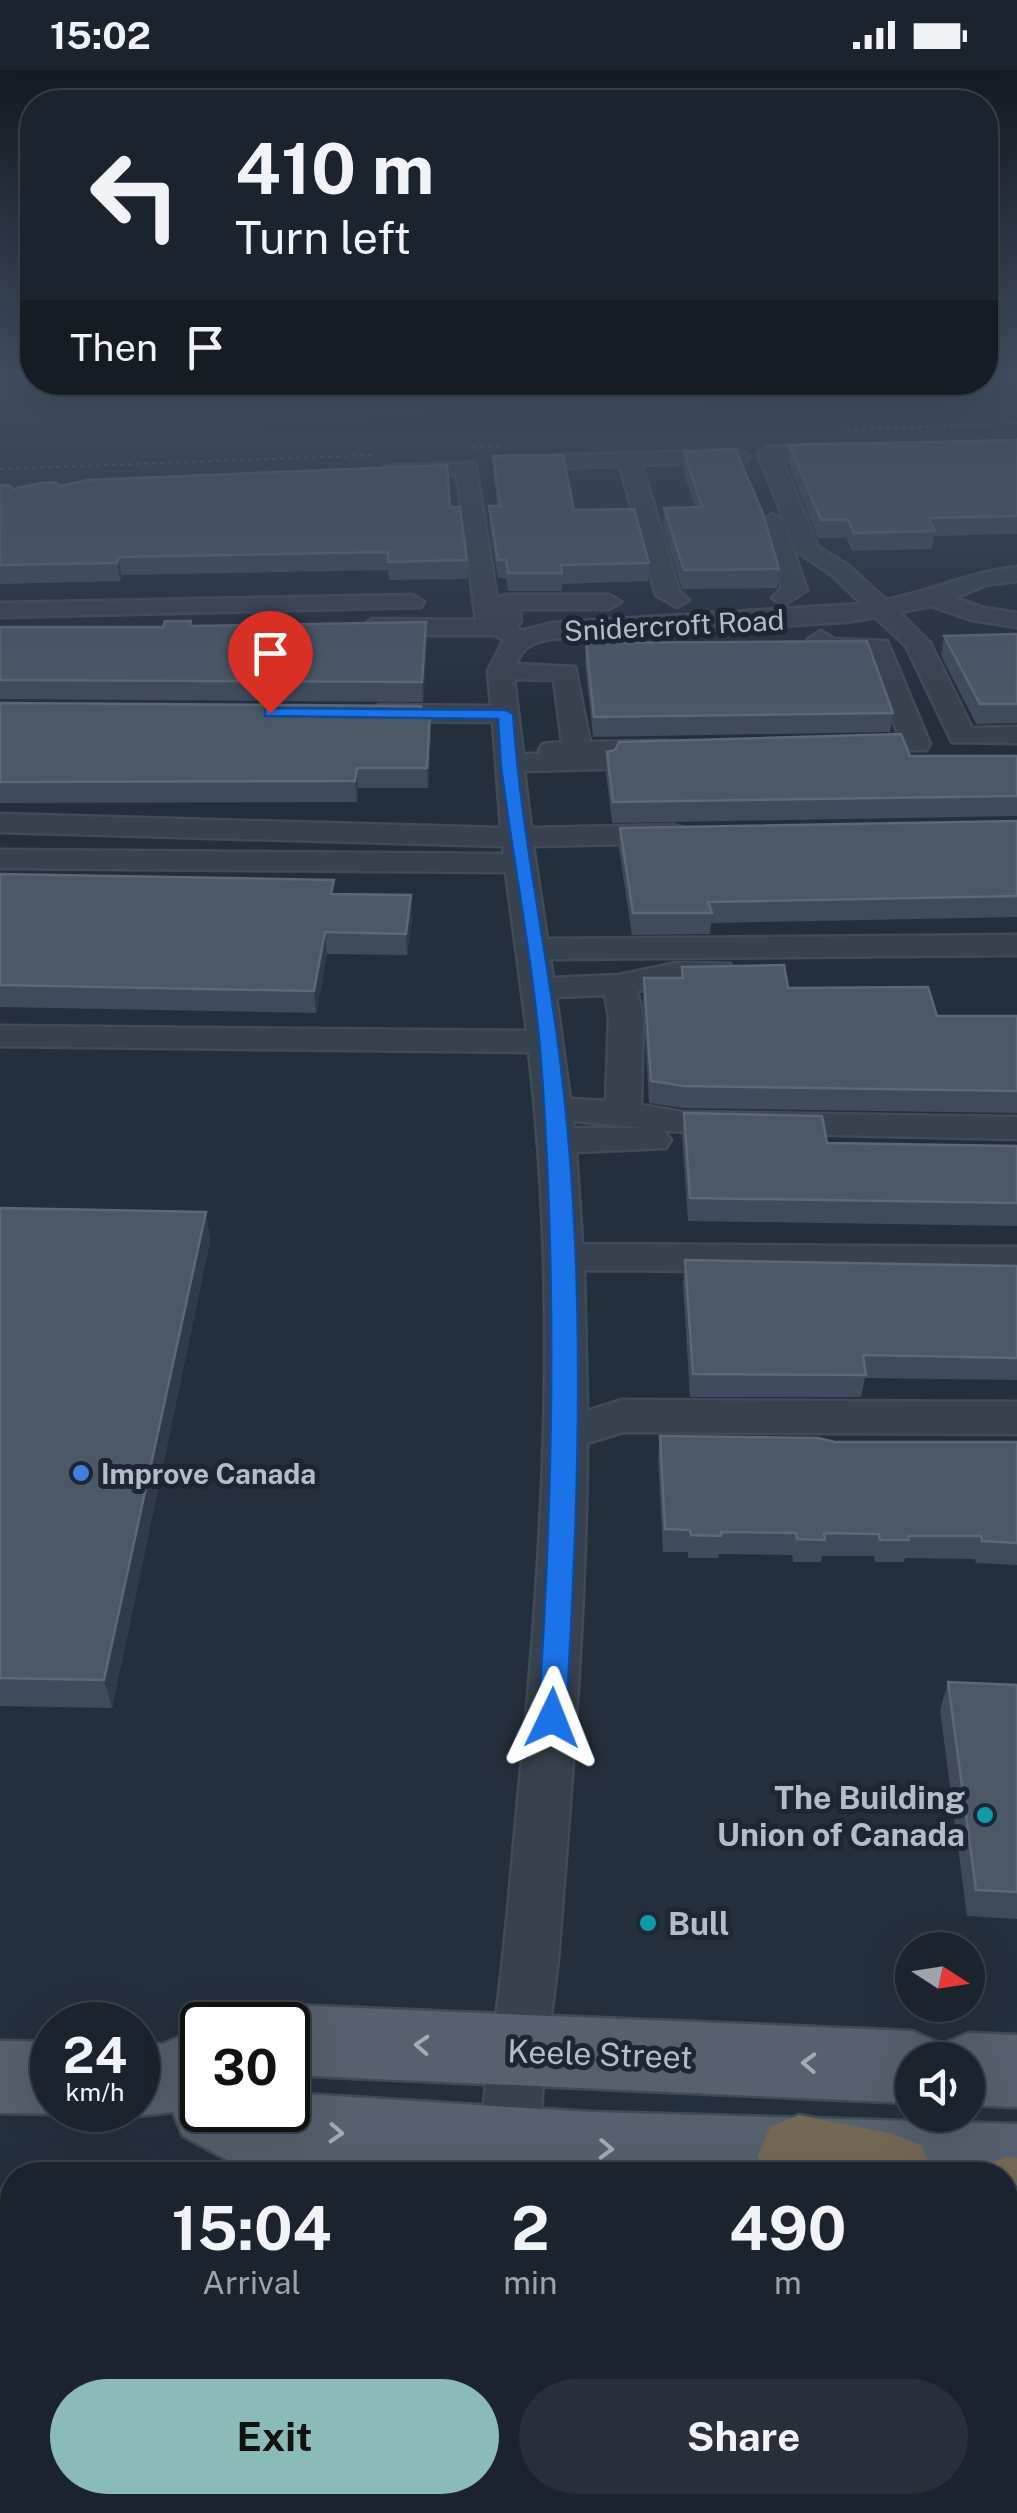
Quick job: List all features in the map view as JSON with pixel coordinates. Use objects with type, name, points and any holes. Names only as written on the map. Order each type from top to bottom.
[{"type":"highway","points":[[799,2156],[829,2162]]},
{"type":"main road","name":"Keele Street","points":[[310,2041],[895,2066]]},
{"type":"main road","points":[[985,2070],[1017,2071]]},
{"type":"main road","points":[[0,2077],[30,2078]]},
{"type":"main road","points":[[271,2132],[489,2162]]},
{"type":"main road","points":[[577,2162],[799,2156],[1017,2161]]},
{"type":"street","points":[[469,484],[488,619],[509,633],[509,649],[501,672],[508,756],[547,1042],[562,1257],[564,1538],[552,1718],[519,2052],[503,2162]]},
{"type":"street","points":[[635,484],[668,596],[679,612]]},
{"type":"street","points":[[757,484],[795,590],[782,619],[825,647],[878,646],[916,744],[823,751],[1017,752]]},
{"type":"street","points":[[781,484],[808,551],[841,571],[917,643],[962,736],[1017,735]]},
{"type":"street","points":[[637,494],[634,523],[644,587]]},
{"type":"street","points":[[487,601],[497,548]]},
{"type":"street","points":[[1017,553],[959,560],[933,598],[982,616],[1017,620]]},
{"type":"street","name":"Snidercroft Road","points":[[0,629],[509,633],[629,627],[679,612],[782,619],[884,608],[933,598],[981,578],[1017,574]]},
{"type":"street","points":[[487,601],[638,601],[629,627],[629,660]]},
{"type":"street","points":[[0,610],[428,602]]},
{"type":"street","points":[[845,615],[864,646]]},
{"type":"street","points":[[501,672],[566,673],[577,750]]},
{"type":"street","points":[[349,713],[506,714]]},
{"type":"street","points":[[577,750],[696,754],[508,756],[577,750]]},
{"type":"street","points":[[0,823],[184,826],[680,859]]},
{"type":"street","points":[[14,859],[40,823]]},
{"type":"street","points":[[171,861],[184,826]]},
{"type":"street","points":[[14,859],[171,861],[520,850],[703,833]]},
{"type":"street","points":[[533,949],[1017,945]]},
{"type":"street","points":[[539,988],[620,984],[681,972],[1017,963]]},
{"type":"street","points":[[620,984],[626,1017],[623,1113]]},
{"type":"street","points":[[0,1036],[547,1042]]},
{"type":"street","points":[[554,1124],[623,1113],[682,1123],[1017,1128]]},
{"type":"street","points":[[554,1124],[1017,1143]]},
{"type":"street","points":[[562,1257],[1017,1260]]},
{"type":"street","points":[[565,1434],[622,1416],[1017,1418]]},
{"type":"street","points":[[565,1434],[602,1443],[1017,1447]]},
{"type":"building","points":[[36,484],[448,484],[450,507],[460,507],[467,560],[388,562],[388,552],[119,557],[117,563],[0,565],[0,485],[14,489]]},
{"type":"building","points":[[497,484],[569,484],[574,510],[634,509],[649,563],[561,565],[562,573],[508,573],[506,560],[498,560],[489,506],[500,506]]},
{"type":"building","points":[[694,484],[750,484],[779,569],[684,570],[664,508],[702,507]]},
{"type":"building","points":[[806,484],[1017,484],[1017,516],[928,518],[935,531],[854,533],[848,520],[821,520]]},
{"type":"building","points":[[165,621],[191,621],[190,626],[426,622],[422,682],[0,680],[0,627],[163,627]]},
{"type":"building","points":[[1017,634],[1017,704],[980,704],[944,636]]},
{"type":"building","points":[[867,641],[893,713],[594,717],[586,643]]},
{"type":"building","points":[[0,703],[421,706],[421,713],[430,713],[427,768],[357,768],[355,781],[0,782]]},
{"type":"building","points":[[901,734],[910,756],[1017,756],[1017,796],[613,802],[607,752],[615,750],[619,742]]},
{"type":"building","points":[[1017,821],[1017,896],[708,902],[712,913],[633,913],[620,828]]},
{"type":"building","points":[[0,874],[334,880],[331,894],[411,895],[406,934],[325,932],[314,991],[0,985]]},
{"type":"building","points":[[784,965],[788,988],[928,987],[937,1016],[1017,1016],[1017,1091],[684,1086],[651,1081],[644,978],[683,978],[682,967]]},
{"type":"building","points":[[684,1113],[822,1116],[827,1143],[1017,1146],[1017,1203],[690,1198]]},
{"type":"building","name":"Improve Canada","points":[[0,1208],[206,1212],[104,1680],[0,1678]]},
{"type":"building","points":[[685,1260],[1017,1266],[1017,1358],[863,1355],[866,1375],[693,1374]]},
{"type":"building","points":[[660,1436],[818,1438],[835,1442],[1017,1442],[1017,1543],[982,1541],[981,1536],[880,1540],[879,1534],[824,1533],[825,1540],[797,1539],[796,1533],[721,1532],[721,1536],[665,1529]]},
{"type":"building","name":"The Building Union of Canada","points":[[948,1682],[1017,1685],[1017,1892],[976,1890]]},
{"type":"place","name":"Improve Canada","points":[[81,1473]]},
{"type":"place","name":"The Building Union of Canada","points":[[985,1815]]},
{"type":"place","name":"Bull","points":[[648,1923]]},
{"type":"route","points":[[270,713],[506,714],[509,766],[552,1070],[564,1279],[564,1538],[552,1718]]}]
